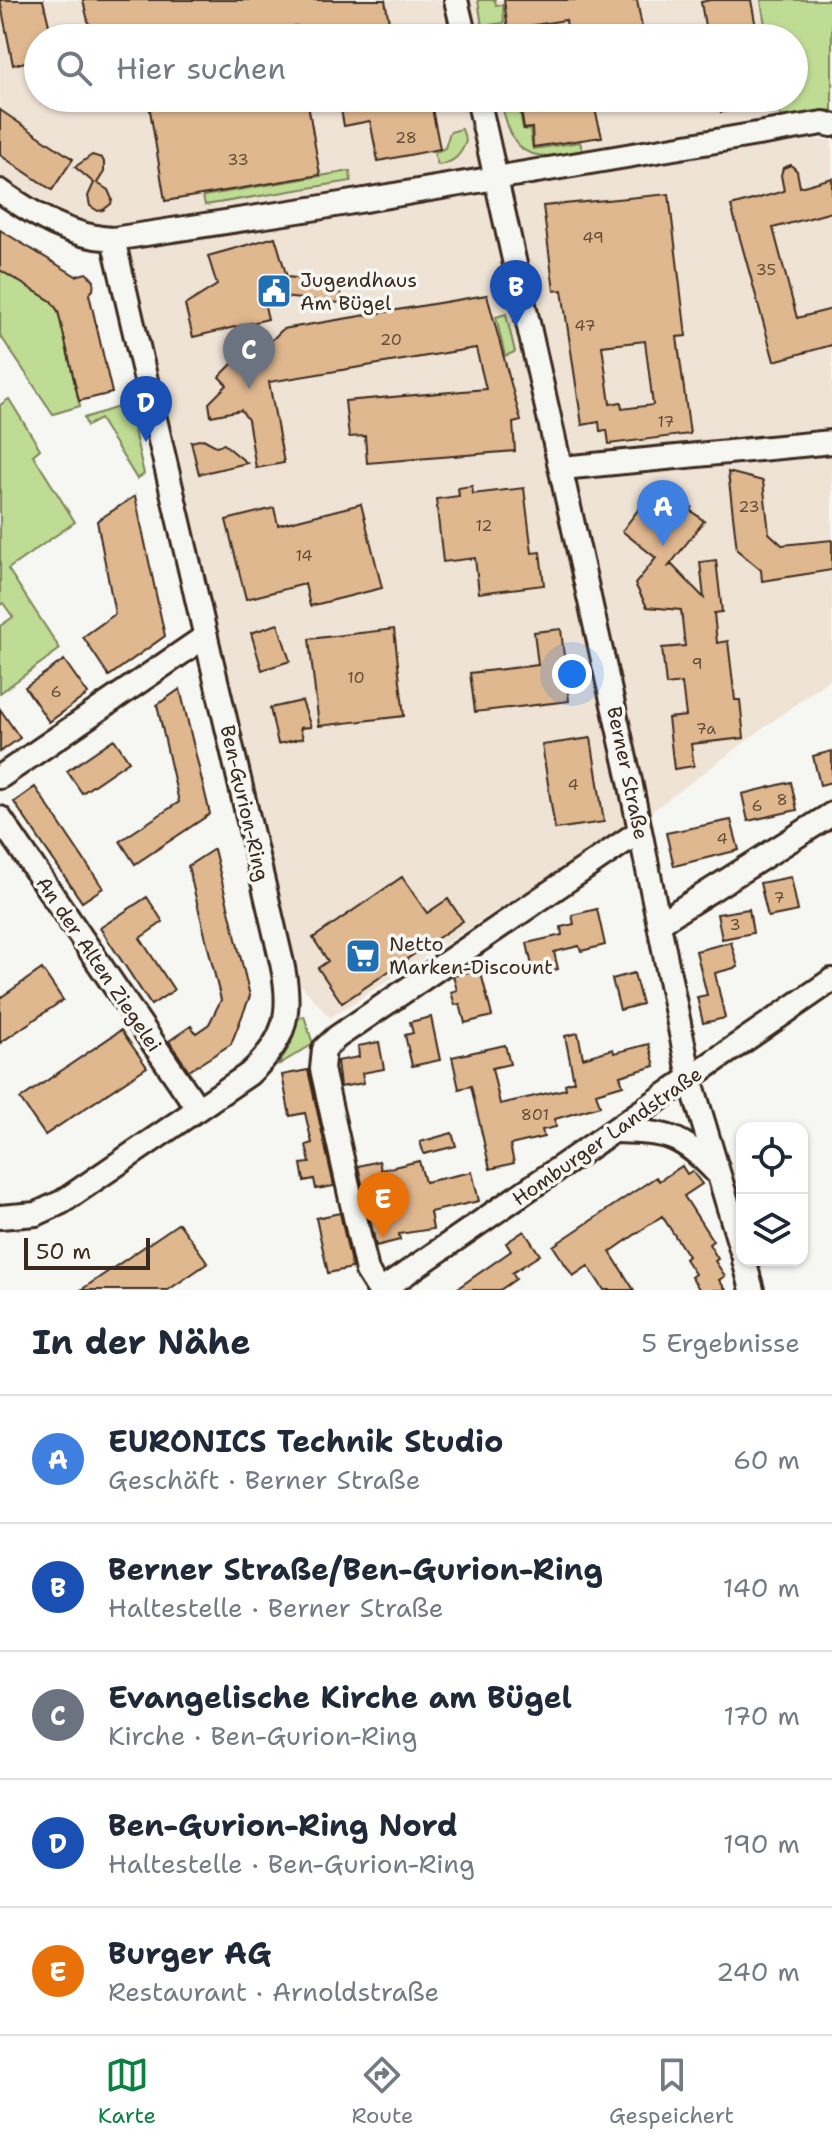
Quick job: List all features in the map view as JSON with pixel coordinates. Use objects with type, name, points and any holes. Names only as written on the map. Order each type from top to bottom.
[{"type":"street","points":[[456,0],[462,24]]},
{"type":"street","name":"Berner Straße","points":[[481,112],[562,468],[690,1078],[736,1231]]},
{"type":"street","points":[[0,191],[39,218],[66,230],[91,238],[113,239],[823,123],[832,125]]},
{"type":"street","name":"Ben-Gurion-Ring","points":[[0,1217],[36,1214],[62,1202],[249,1074],[282,1033],[287,1013],[287,993],[113,239]]},
{"type":"street","points":[[562,468],[832,442]]},
{"type":"street","points":[[0,777],[206,636]]},
{"type":"street","points":[[659,923],[832,814]]},
{"type":"street","name":"An der Alten Ziegelei","points":[[0,818],[198,1109]]},
{"type":"street","points":[[380,1290],[367,1271],[322,1069],[324,1049],[337,1037],[640,831]]},
{"type":"street","name":"Homburger Landstraße","points":[[380,1290],[832,980]]},
{"type":"street","points":[[615,1131],[666,1134],[695,1151],[721,1178]]},
{"type":"street","points":[[746,1266],[752,1290]]},
{"type":"shaded area","points":[[0,0],[760,0],[764,24],[24,24],[24,112],[780,112],[779,138],[832,140],[832,677],[659,806],[330,1018],[282,963],[113,239],[0,191]]},
{"type":"green space","points":[[478,0],[495,0],[496,5],[503,5],[504,23],[482,24]]},
{"type":"green space","points":[[761,0],[832,0],[832,110],[781,118],[780,112],[808,112],[808,24],[765,24]]},
{"type":"green space","points":[[504,112],[520,112],[523,129],[530,130],[533,149],[580,142],[583,153],[548,156],[525,151],[517,144]]},
{"type":"green space","points":[[462,129],[466,141],[462,150],[453,160],[438,165],[434,153],[445,148],[450,132]]},
{"type":"green space","points":[[350,171],[351,181],[205,205],[203,196]]},
{"type":"green space","points":[[0,270],[51,301],[58,311],[80,406],[53,414],[0,335]]},
{"type":"green space","points":[[506,314],[515,352],[505,356],[496,317]]},
{"type":"green space","points":[[9,399],[40,449],[33,455],[75,522],[8,569],[60,649],[0,693],[0,626],[13,617],[3,603],[0,605],[0,405]]},
{"type":"green space","points":[[128,404],[144,474],[137,479],[100,419],[87,426],[84,418]]},
{"type":"green space","points":[[304,1016],[313,1044],[278,1065],[291,1044],[297,1019]]},
{"type":"building","points":[[0,0],[43,0],[49,24],[24,24],[24,62],[13,65]]},
{"type":"building","points":[[83,0],[385,0],[389,24],[353,24],[89,24]]},
{"type":"building","points":[[504,0],[637,0],[641,24],[566,24],[566,20],[507,24]]},
{"type":"building","points":[[751,0],[755,24],[705,24],[701,2]]},
{"type":"building","points":[[0,110],[73,159],[52,190],[0,155]]},
{"type":"building","points":[[150,112],[309,112],[320,175],[165,201]]},
{"type":"building","points":[[342,112],[433,112],[440,149],[378,161],[370,121],[344,126]]},
{"type":"building","points":[[521,112],[596,112],[602,137],[533,147],[532,128],[524,129]]},
{"type":"building","points":[[92,155],[102,158],[104,162],[104,172],[97,183],[108,190],[112,199],[111,204],[98,211],[90,206],[88,196],[94,183],[75,167]]},
{"type":"building","points":[[791,165],[797,171],[800,187],[832,178],[832,212],[773,228],[797,318],[832,309],[832,345],[774,361],[731,206],[784,191],[781,175],[783,168]]},
{"type":"building","points":[[669,194],[686,336],[677,337],[690,434],[609,444],[607,430],[600,431],[599,422],[582,425],[562,290],[554,291],[543,206]],"holes":[[[645,341],[653,405],[622,409],[621,402],[610,404],[602,346]]]},
{"type":"building","points":[[0,230],[76,276],[86,273],[94,280],[93,290],[89,294],[112,393],[79,401],[58,311],[51,301],[0,270]]},
{"type":"building","name":"Jugendhaus Am Bügel","points":[[275,237],[287,277],[342,283],[340,303],[282,297],[264,302],[268,319],[193,337],[185,305],[217,285],[208,256]]},
{"type":"building","points":[[487,295],[521,421],[513,423],[515,451],[367,463],[365,436],[349,437],[345,401],[486,389],[476,348],[269,382],[284,463],[256,468],[248,420],[241,410],[211,416],[209,403],[227,385],[219,377],[234,362],[242,370],[283,329]]},
{"type":"building","points":[[203,439],[216,446],[224,444],[247,463],[199,474],[191,442]]},
{"type":"building","points":[[728,472],[763,481],[769,533],[782,545],[832,540],[832,570],[762,581],[761,570],[737,550]]},
{"type":"building","points":[[657,485],[676,500],[679,497],[704,521],[669,566],[672,565],[704,598],[700,562],[716,560],[722,612],[714,613],[717,643],[728,641],[735,700],[740,700],[744,738],[691,744],[694,766],[674,769],[668,718],[686,716],[682,683],[666,685],[662,648],[685,646],[681,610],[647,607],[635,584],[656,558],[622,531]]},
{"type":"building","points":[[472,486],[473,494],[524,488],[532,553],[540,552],[544,585],[479,593],[475,558],[443,562],[436,499],[459,496],[458,488]]},
{"type":"building","points":[[135,496],[165,636],[109,676],[83,637],[115,614],[97,521]]},
{"type":"building","points":[[361,504],[382,588],[310,606],[305,584],[246,599],[226,520],[274,508],[278,525]]},
{"type":"building","points":[[278,624],[290,661],[262,670],[251,633]]},
{"type":"building","points":[[394,629],[404,716],[319,726],[309,639]]},
{"type":"building","points":[[561,629],[569,701],[475,712],[470,673],[538,665],[534,632]]},
{"type":"building","points":[[64,660],[88,694],[49,722],[25,687]]},
{"type":"building","points":[[180,689],[210,814],[135,864],[120,841],[179,802],[157,705]]},
{"type":"building","points":[[302,701],[311,727],[300,728],[303,738],[278,744],[270,708]]},
{"type":"building","points":[[0,709],[20,738],[0,752]]},
{"type":"building","points":[[591,738],[604,822],[555,829],[542,745]]},
{"type":"building","points":[[114,739],[129,761],[82,793],[67,771]]},
{"type":"building","points":[[832,751],[832,782],[820,785],[813,756]]},
{"type":"building","points":[[791,782],[797,810],[748,821],[742,794]]},
{"type":"building","points":[[35,787],[103,888],[82,902],[14,802]]},
{"type":"building","points":[[731,820],[739,850],[674,866],[666,833]]},
{"type":"building","points":[[214,849],[250,996],[231,1044],[189,1071],[169,1041],[191,1026],[196,1033],[209,1024],[221,1000],[188,866]]},
{"type":"building","points":[[402,877],[427,913],[448,899],[463,921],[342,1003],[318,968],[328,961],[313,938]]},
{"type":"building","points":[[791,877],[798,911],[768,917],[760,883]]},
{"type":"building","points":[[147,897],[163,922],[140,938],[174,990],[151,1005],[100,928]]},
{"type":"building","points":[[597,909],[605,945],[581,951],[579,946],[554,952],[558,969],[534,975],[527,943],[562,935],[561,927],[574,924],[572,915]]},
{"type":"building","points":[[749,909],[753,933],[722,939],[717,914]]},
{"type":"building","points":[[731,942],[738,967],[715,973],[725,1018],[703,1023],[697,997],[707,995],[696,951]]},
{"type":"building","points":[[42,969],[63,1000],[0,1043],[0,998]]},
{"type":"building","points":[[480,969],[492,1016],[465,1023],[460,1004],[455,1005],[451,992],[457,990],[453,976]]},
{"type":"building","points":[[634,973],[642,1004],[620,1010],[612,979]]},
{"type":"building","points":[[431,1017],[440,1060],[412,1066],[405,1035],[413,1033],[410,1022]]},
{"type":"building","points":[[121,1030],[147,1067],[45,1135],[20,1099]]},
{"type":"building","points":[[578,1033],[583,1058],[613,1049],[614,1053],[649,1044],[655,1066],[620,1076],[623,1085],[596,1093],[600,1106],[555,1119],[556,1127],[542,1130],[544,1137],[510,1145],[514,1163],[490,1169],[471,1086],[459,1089],[452,1057],[505,1045],[510,1064],[492,1068],[500,1104],[566,1089],[565,1084],[574,1081],[565,1036]]},
{"type":"building","points":[[379,1042],[384,1069],[362,1073],[364,1083],[340,1087],[337,1061],[359,1057],[358,1046]]},
{"type":"building","points":[[308,1070],[334,1186],[316,1189],[314,1179],[304,1181],[301,1164],[310,1163],[306,1145],[312,1143],[305,1113],[290,1116],[282,1075]]},
{"type":"building","points":[[452,1133],[456,1146],[424,1154],[420,1142]]},
{"type":"building","points":[[379,1161],[381,1170],[419,1161],[425,1182],[472,1172],[479,1201],[430,1212],[433,1229],[399,1234],[400,1240],[376,1246],[358,1166]]},
{"type":"building","points":[[682,1166],[687,1174],[692,1171],[702,1184],[684,1196],[713,1241],[709,1244],[725,1276],[719,1280],[726,1290],[700,1290],[691,1277],[695,1274],[685,1259],[688,1256],[662,1216],[610,1252],[634,1290],[604,1290],[588,1266],[573,1276],[553,1246],[656,1177],[659,1181]]},
{"type":"building","points":[[340,1213],[352,1268],[328,1273],[316,1218]]},
{"type":"building","points":[[179,1223],[208,1263],[168,1290],[81,1290]]},
{"type":"building","points":[[524,1231],[540,1255],[512,1273],[516,1279],[500,1290],[455,1290],[511,1251],[506,1243]]},
{"type":"place","name":"Jugendhaus Am Bügel","points":[[274,291]]},
{"type":"place","name":"Berner Straße/Ben-Gurion-Ring","points":[[516,326]]},
{"type":"place","name":"Evangelische Kirche am Bügel","points":[[249,389]]},
{"type":"place","name":"Ben-Gurion-Ring Nord","points":[[146,442]]},
{"type":"place","name":"EURONICS Technik Studio","points":[[663,546]]},
{"type":"place","name":"Netto Marken-Discount","points":[[363,956]]},
{"type":"place","name":"Burger AG","points":[[383,1238]]}]
